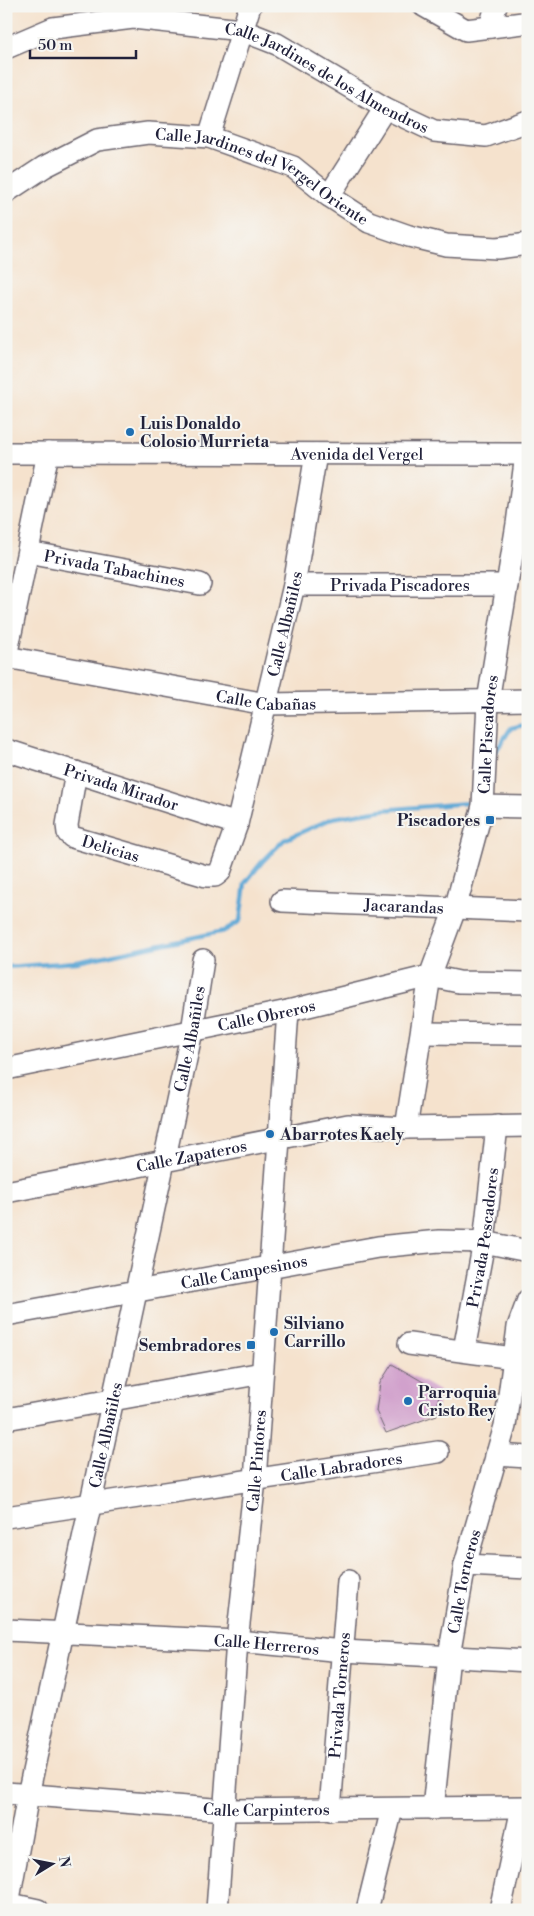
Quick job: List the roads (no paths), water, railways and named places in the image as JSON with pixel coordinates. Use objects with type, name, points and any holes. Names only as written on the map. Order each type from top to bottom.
[{"type":"street","points":[[209,137],[250,6]]},
{"type":"street","points":[[424,6],[466,30],[523,21]]},
{"type":"street","points":[[490,27],[496,6]]},
{"type":"street","name":"Calle Jardines de los Almendros","points":[[6,48],[53,28],[136,12],[241,30],[277,44],[385,108],[434,131],[486,136],[528,121]]},
{"type":"street","points":[[329,196],[385,108]]},
{"type":"street","name":"Calle Jardines del Vergel Oriente","points":[[6,192],[44,167],[97,140],[148,133],[209,137],[293,167],[329,196],[369,222],[437,243],[497,248],[528,244]]},
{"type":"street","name":"Avenida del Vergel","points":[[6,453],[527,454]]},
{"type":"street","points":[[6,657],[48,453]]},
{"type":"street","name":"Calle Albañiles","points":[[215,876],[220,872],[237,824],[266,704],[294,585],[316,454]]},
{"type":"street","name":"Calle Piscadores","points":[[406,1128],[430,976],[455,909],[483,806],[488,701],[527,454]]},
{"type":"street","name":"Privada Tabachines","points":[[28,552],[200,584]]},
{"type":"street","name":"Privada Piscadores","points":[[294,585],[507,585]]},
{"type":"street","name":"Calle Cabañas","points":[[6,657],[266,704],[528,700]]},
{"type":"street","name":"Privada Mirador","points":[[6,750],[237,824]]},
{"type":"street","name":"Delicias","points":[[76,772],[66,824],[68,833],[72,837],[206,876],[215,876]]},
{"type":"street","points":[[483,806],[528,807]]},
{"type":"street","name":"Jacarandas","points":[[282,901],[455,909],[528,910]]},
{"type":"street","name":"Calle Albañiles","points":[[7,1905],[28,1795],[192,1031],[202,960]]},
{"type":"street","name":"Calle Obreros","points":[[6,1069],[288,1012],[430,976],[459,982],[528,983]]},
{"type":"street","name":"Calle Pintores","points":[[217,1910],[226,1810],[237,1641],[255,1480],[288,1012]]},
{"type":"street","points":[[422,1033],[528,1034]]},
{"type":"street","name":"Calle Zapateros","points":[[6,1192],[348,1126],[406,1128],[528,1126]]},
{"type":"street","name":"Privada Pescadores","points":[[464,1350],[484,1242],[497,1126]]},
{"type":"street","name":"Calle Campesinos","points":[[6,1315],[378,1247],[439,1241],[484,1242],[528,1251]]},
{"type":"street","name":"Calle Torneros","points":[[433,1809],[449,1656],[465,1565],[521,1359],[518,1327],[528,1300]]},
{"type":"street","points":[[409,1344],[521,1359]]},
{"type":"street","points":[[6,1419],[262,1373]]},
{"type":"street","name":"Calle Labradores","points":[[6,1517],[438,1452]]},
{"type":"street","points":[[496,1455],[528,1456]]},
{"type":"street","points":[[465,1565],[528,1568]]},
{"type":"street","name":"Privada Torneros","points":[[330,1810],[348,1581]]},
{"type":"street","name":"Calle Herreros","points":[[6,1630],[237,1641],[343,1651],[528,1661]]},
{"type":"street","name":"Calle Carpinteros","points":[[6,1793],[226,1810],[525,1808]]},
{"type":"street","points":[[500,1910],[525,1808]]},
{"type":"street","points":[[367,1910],[392,1809]]},
{"type":"street","points":[[7,1905],[38,1910]]},
{"type":"waterway","points":[[494,754],[511,728],[528,724]]},
{"type":"waterway","points":[[6,967],[77,962],[224,931],[240,921],[245,883],[262,862],[284,840],[333,818],[382,810],[469,803]]},
{"type":"place","name":"Luis Donaldo Colosio Murrieta","points":[[130,432]]},
{"type":"place","name":"Piscadores","points":[[490,820]]},
{"type":"place","name":"Abarrotes Kaely","points":[[270,1134]]},
{"type":"place","name":"Silviano Carrillo","points":[[274,1332]]},
{"type":"place","name":"Sembradores","points":[[251,1345]]},
{"type":"place","name":"Parroquia Cristo Rey","points":[[408,1401]]}]
